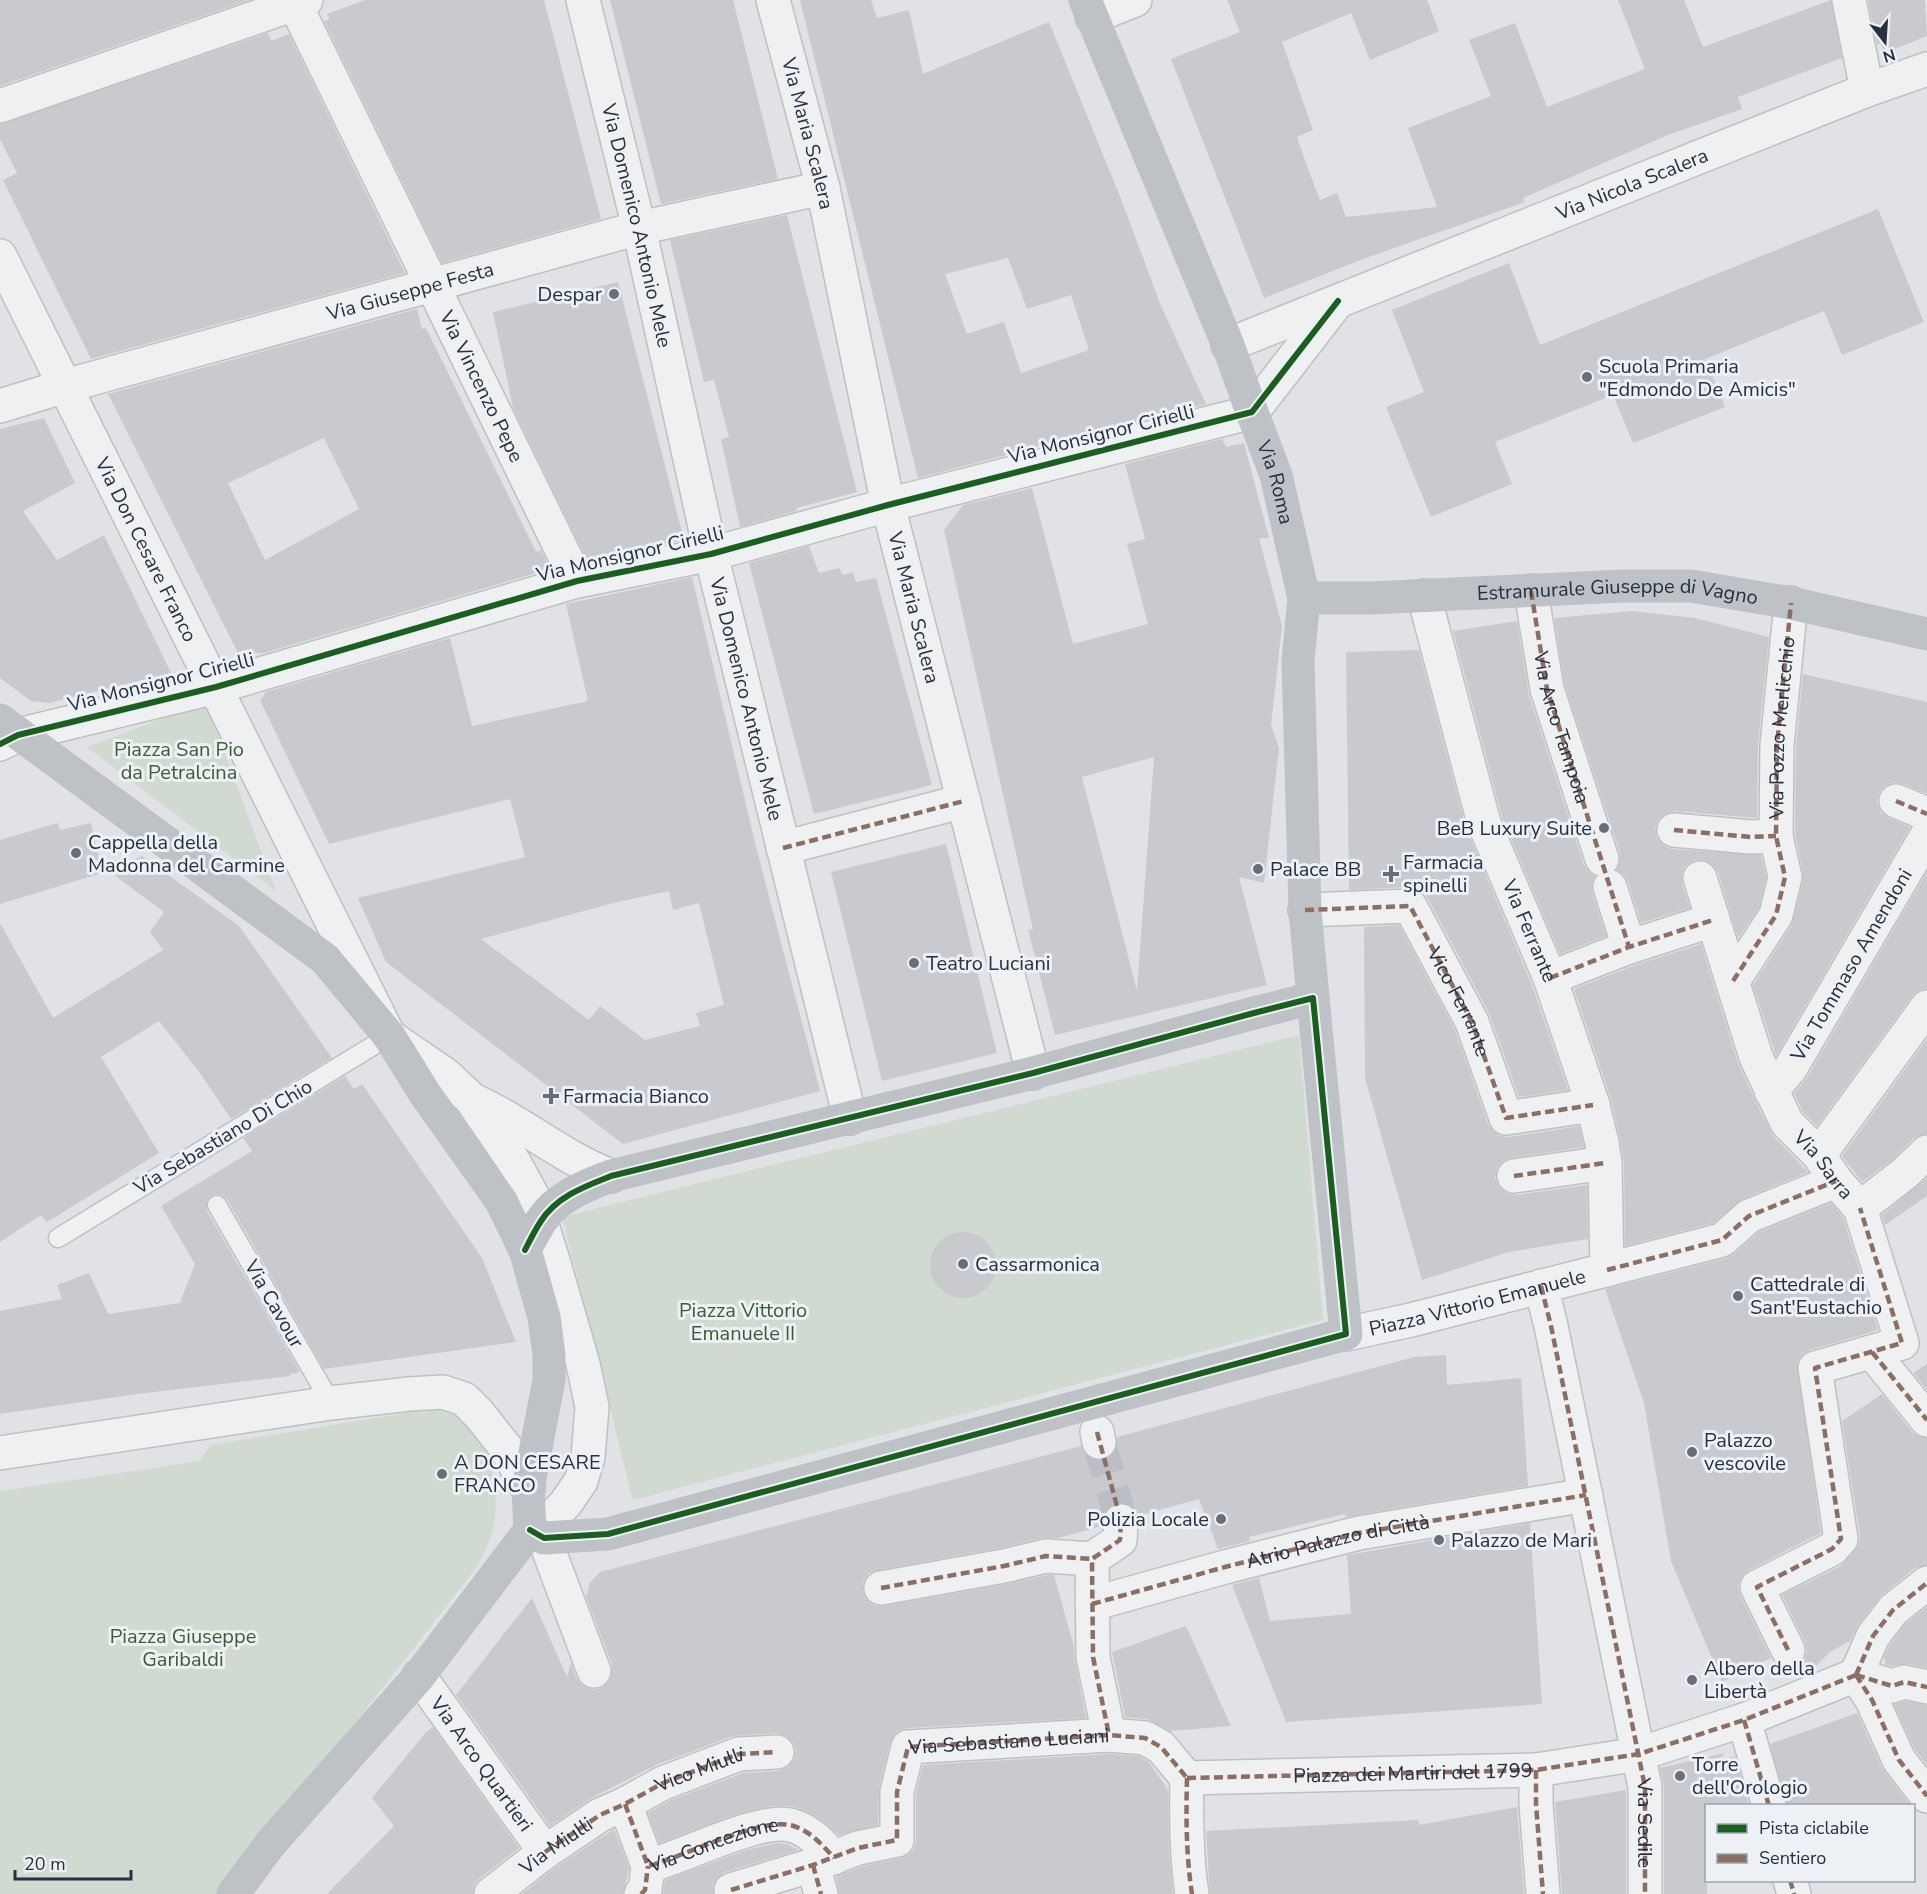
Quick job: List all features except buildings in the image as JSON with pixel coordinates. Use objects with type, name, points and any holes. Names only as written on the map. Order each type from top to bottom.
[{"type":"street","name":"Via Domenico Antonio Mele","points":[[583,0],[639,228],[711,554],[850,1118]]},
{"type":"street","name":"Via Maria Scalera","points":[[773,0],[823,188],[888,505],[1034,1073]]},
{"type":"street","points":[[1088,8],[1135,0]]},
{"type":"street","points":[[1849,0],[1868,90]]},
{"type":"street","points":[[0,106],[298,1]]},
{"type":"street","name":"Via Vincenzo Pepe","points":[[298,1],[577,581]]},
{"type":"street","name":"Via Roma","points":[[1088,8],[1228,345],[1276,475],[1304,598],[1298,661],[1305,910],[1346,1334]]},
{"type":"street","name":"Via Nicola Scalera","points":[[1228,345],[1868,90],[1927,69]]},
{"type":"street","name":"Via Giuseppe Festa","points":[[0,406],[65,386],[639,228],[823,188]]},
{"type":"street","name":"Via Don Cesare Franco","points":[[0,256],[389,1036]]},
{"type":"street","points":[[1251,412],[1338,301]]},
{"type":"street","name":"Via Monsignor Cirielli","points":[[6,733],[216,687],[577,581],[711,554],[888,505],[1251,412]]},
{"type":"street","name":"Estramurale Giuseppe di Vagno","points":[[1304,598],[1424,596],[1623,586],[1691,586],[1791,603],[1927,634]]},
{"type":"street","name":"Via Arco Tampoia","points":[[1531,591],[1547,689],[1629,947]]},
{"type":"street","name":"Via Ferrante","points":[[1424,596],[1484,823],[1550,978],[1593,1105],[1605,1163],[1607,1270]]},
{"type":"street","name":"Via Pozzo Merlicchio","points":[[1733,981],[1776,915],[1785,877],[1776,836],[1777,746],[1791,603]]},
{"type":"street","points":[[6,733],[325,959],[389,1036],[425,1094],[501,1201],[525,1250],[544,1317],[549,1355],[549,1380],[528,1489]]},
{"type":"street","points":[[783,848],[964,801]]},
{"type":"street","points":[[1896,801],[1927,814]]},
{"type":"street","points":[[1674,830],[1751,837],[1776,836]]},
{"type":"street","name":"Via Tommaso Amendoni","points":[[1771,1091],[1790,1069],[1927,835]]},
{"type":"street","name":"Via Sarra","points":[[1700,878],[1756,1057],[1771,1091],[1787,1123],[1819,1155],[1836,1181],[1860,1208],[1902,1343],[1872,1352]]},
{"type":"street","name":"Vico Ferrante","points":[[1305,910],[1410,906],[1472,1022],[1506,1118],[1593,1105]]},
{"type":"street","points":[[1550,978],[1629,947],[1713,920]]},
{"type":"street","points":[[525,1250],[541,1220],[557,1203],[577,1190],[611,1176],[1034,1073],[1313,998]]},
{"type":"street","points":[[1819,1155],[1927,1007]]},
{"type":"street","points":[[233,1894],[271,1843],[419,1676],[552,1518],[581,1481],[588,1457],[592,1407],[583,1364],[533,1197],[514,1162],[471,1099],[446,1076],[389,1036]]},
{"type":"street","points":[[471,1099],[504,1114],[591,1168],[611,1176]]},
{"type":"street","points":[[1860,1208],[1905,1173],[1927,1152]]},
{"type":"street","points":[[1514,1176],[1605,1163]]},
{"type":"street","name":"Piazza Vittorio Emanuele","points":[[1346,1334],[1722,1240],[1749,1216],[1836,1181]]},
{"type":"street","points":[[1541,1286],[1639,1754]]},
{"type":"street","points":[[537,1534],[608,1534],[1346,1334]]},
{"type":"street","points":[[1788,1650],[1757,1587],[1832,1549],[1840,1539],[1815,1368],[1872,1352],[1927,1420]]},
{"type":"street","points":[[0,1453],[331,1403],[443,1392],[464,1400],[479,1414],[506,1448],[528,1489],[537,1534],[594,1671]]},
{"type":"street","name":"Atrio Palazzo di Città","points":[[1092,1604],[1359,1533],[1586,1495]]},
{"type":"street","points":[[881,1587],[1004,1566],[1046,1556],[1092,1559],[1120,1540],[1121,1521]]},
{"type":"street","points":[[1092,1559],[1093,1657],[1109,1735]]},
{"type":"street","points":[[1856,1675],[1873,1636],[1893,1610],[1927,1583]]},
{"type":"street","points":[[1856,1675],[1892,1686],[1904,1682],[1927,1687]]},
{"type":"street","points":[[1856,1675],[1872,1700],[1899,1760],[1927,1796]]},
{"type":"street","name":"Piazza dei Martiri del 1799","points":[[1187,1778],[1536,1770],[1639,1754],[1744,1720],[1856,1675]]},
{"type":"street","name":"Via Arco Quartieri","points":[[419,1676],[545,1852]]},
{"type":"street","points":[[1744,1720],[1768,1804]]},
{"type":"street","name":"Via Sebastiano Luciani","points":[[823,1872],[858,1848],[897,1840],[897,1792],[908,1747],[1109,1735],[1145,1738],[1161,1747],[1187,1778]]},
{"type":"street","name":"Vico Miulli","points":[[625,1804],[663,1783],[733,1756],[777,1752]]},
{"type":"street","name":"Via Sedile","points":[[1639,1754],[1646,1787],[1645,1894]]},
{"type":"street","points":[[1536,1770],[1536,1804],[1543,1894]]},
{"type":"street","points":[[1187,1778],[1187,1862],[1192,1894]]},
{"type":"street","name":"Via Miulli","points":[[491,1894],[545,1852],[600,1815],[625,1804]]},
{"type":"street","name":"Via Concezione","points":[[625,1804],[645,1880],[754,1828],[773,1824],[790,1825],[820,1842],[823,1872]]},
{"type":"street","points":[[731,1890],[823,1872]]},
{"type":"lane","name":"Via Sebastiano Di Chio","points":[[58,1238],[389,1036]]},
{"type":"lane","name":"Via Cavour","points":[[217,1205],[331,1403]]},
{"type":"green space","name":"Piazza San Pio da Petralcina","points":[[206,702],[276,891],[87,747]]},
{"type":"green space","name":"Piazza Vittorio Emanuele II","points":[[1299,1035],[1323,1320],[633,1500],[562,1217]]},
{"type":"green space","name":"Piazza Giuseppe Garibaldi","points":[[430,1409],[453,1410],[474,1428],[485,1444],[493,1475],[496,1503],[493,1528],[485,1552],[470,1576],[222,1894],[0,1894],[0,1491],[199,1461],[210,1445]]},
{"type":"tunnel","points":[[1099,1442],[1121,1521]]},
{"type":"marked path","points":[[1531,591],[1547,689],[1629,947]]},
{"type":"marked path","points":[[1733,981],[1776,915],[1785,877],[1776,836],[1777,745],[1791,603]]},
{"type":"marked path","points":[[783,848],[964,801]]},
{"type":"marked path","points":[[1896,801],[1927,814]]},
{"type":"marked path","points":[[1674,830],[1751,837],[1776,836]]},
{"type":"marked path","points":[[1305,910],[1410,906],[1472,1022],[1506,1118],[1593,1105]]},
{"type":"marked path","points":[[1550,978],[1629,947],[1713,920]]},
{"type":"marked path","points":[[1514,1176],[1605,1163]]},
{"type":"marked path","points":[[1607,1270],[1722,1240],[1749,1216],[1836,1181]]},
{"type":"marked path","points":[[1788,1650],[1757,1587],[1832,1549],[1841,1539],[1815,1368],[1902,1343],[1860,1208]]},
{"type":"marked path","points":[[1541,1286],[1645,1787],[1645,1894]]},
{"type":"marked path","points":[[1872,1352],[1927,1420]]},
{"type":"marked path","points":[[1097,1432],[1121,1521],[1120,1540],[1092,1559],[1093,1657],[1109,1735]]},
{"type":"marked path","points":[[1092,1604],[1359,1533],[1586,1495]]},
{"type":"marked path","points":[[881,1588],[1004,1566],[1046,1556],[1092,1559]]},
{"type":"marked path","points":[[1856,1675],[1873,1636],[1893,1610],[1927,1583]]},
{"type":"marked path","points":[[1856,1675],[1872,1700],[1899,1760],[1927,1796]]},
{"type":"marked path","points":[[1856,1675],[1892,1686],[1904,1682],[1927,1687]]},
{"type":"marked path","points":[[1187,1778],[1536,1770],[1639,1754],[1744,1720],[1856,1675]]},
{"type":"marked path","points":[[1744,1720],[1768,1804]]},
{"type":"marked path","points":[[731,1890],[813,1865],[858,1848],[897,1840],[897,1792],[908,1747],[1109,1735],[1145,1738],[1161,1747],[1187,1778]]},
{"type":"marked path","points":[[545,1852],[600,1815],[663,1783],[739,1754],[777,1752]]},
{"type":"marked path","points":[[1536,1770],[1536,1804],[1543,1894]]},
{"type":"marked path","points":[[1187,1778],[1187,1836],[1192,1894]]},
{"type":"marked path","points":[[625,1804],[648,1866],[740,1833],[776,1824],[790,1825],[803,1830],[820,1842],[834,1858]]},
{"type":"marked path","points":[[813,1865],[821,1894]]},
{"type":"marked path","points":[[641,1894],[645,1890],[648,1866]]},
{"type":"marked path","points":[[1791,1882],[1794,1894]]},
{"type":"cycle path","points":[[0,744],[18,735],[216,687],[577,581],[711,554],[888,505],[1252,412],[1338,301]]},
{"type":"cycle path","points":[[525,1250],[541,1221],[555,1205],[573,1193],[611,1176],[1033,1073],[1313,998],[1346,1334],[608,1534],[544,1538],[530,1530]]},
{"type":"place","name":"Despar","points":[[614,294]]},
{"type":"place","name":"Scuola Primaria \"Edmondo De Amicis\"","points":[[1587,377]]},
{"type":"place","name":"BeB Luxury Suite","points":[[1604,828]]},
{"type":"place","name":"Cappella della Madonna del Carmine","points":[[76,853]]},
{"type":"place","name":"Palace BB","points":[[1258,869]]},
{"type":"place","name":"Farmacia spinelli","points":[[1391,874]]},
{"type":"place","name":"Teatro Luciani","points":[[914,963]]},
{"type":"place","name":"Farmacia Bianco","points":[[551,1096]]},
{"type":"place","name":"Cassarmonica","points":[[963,1264]]},
{"type":"place","name":"Cattedrale di Sant'Eustachio","points":[[1738,1296]]},
{"type":"place","name":"Palazzo vescovile","points":[[1692,1452]]},
{"type":"place","name":"A DON CESARE FRANCO","points":[[442,1474]]},
{"type":"place","name":"Polizia Locale","points":[[1221,1519]]},
{"type":"place","name":"Palazzo de Mari","points":[[1439,1540]]},
{"type":"place","name":"Albero della Libertà","points":[[1692,1680]]},
{"type":"place","name":"Torre dell'Orologio","points":[[1680,1776]]}]
